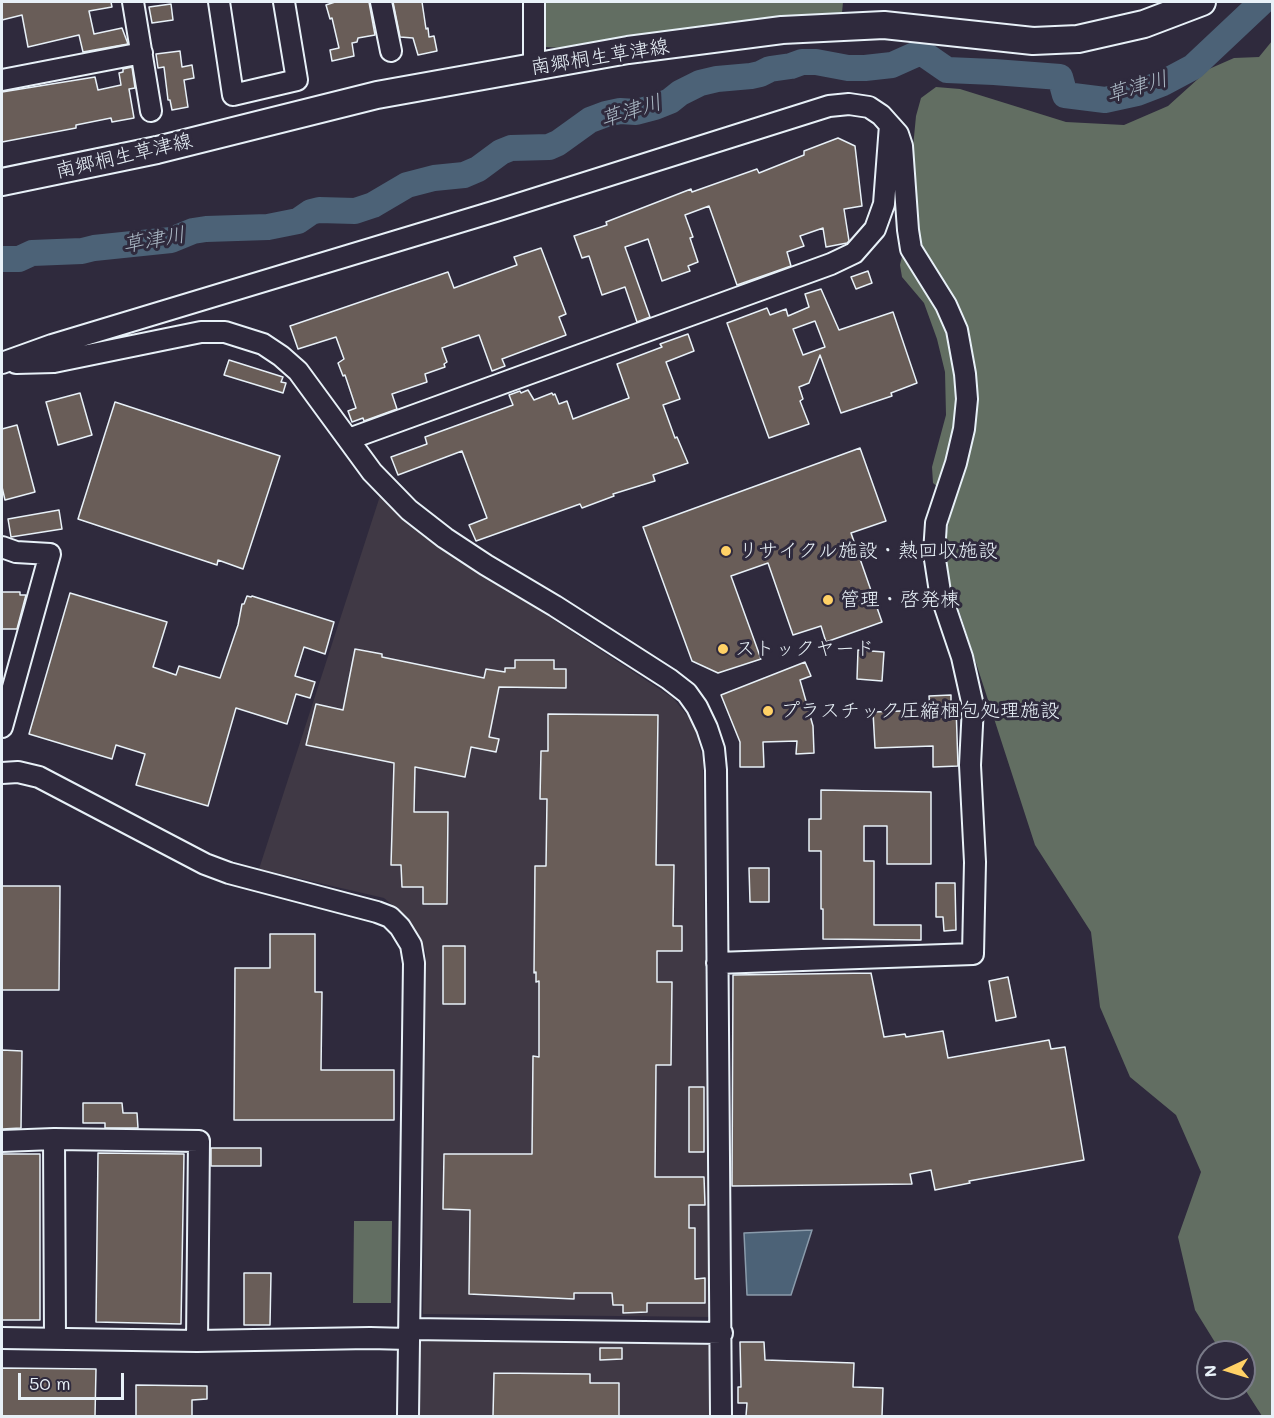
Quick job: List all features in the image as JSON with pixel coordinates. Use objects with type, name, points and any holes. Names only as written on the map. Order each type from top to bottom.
[{"type":"main road","name":"南郷桐生草津線","points":[[2,182],[157,150],[377,95],[628,50],[782,30],[884,25],[1033,42],[1078,39],[1144,24],[1202,2]]},
{"type":"street","points":[[134,2],[151,111]]},
{"type":"street","points":[[219,2],[233,95],[297,80],[284,2]]},
{"type":"street","points":[[381,2],[391,51]]},
{"type":"street","points":[[534,2],[534,67]]},
{"type":"street","points":[[2,80],[142,53]]},
{"type":"street","points":[[2,363],[52,345],[508,207],[829,106],[849,104],[869,107],[881,115],[898,134],[902,146],[911,249],[946,305],[957,330],[965,374],[967,399],[964,429],[956,463],[936,523],[934,553],[939,592],[962,657],[973,706],[970,765],[975,862],[973,954],[717,963]]},
{"type":"street","points":[[349,439],[831,264],[854,253],[875,229],[884,204],[890,125]]},
{"type":"street","points":[[2,363],[54,362],[201,332],[225,332],[262,344],[281,356],[298,371],[378,478],[410,510],[445,538],[633,655],[687,693],[707,728],[714,749],[716,770],[722,1416]]},
{"type":"street","points":[[2,547],[16,552],[50,554],[2,727]]},
{"type":"street","points":[[2,773],[18,772],[39,777],[205,864],[229,873],[377,912],[390,917],[400,927],[411,945],[414,963],[408,1416]]},
{"type":"street","points":[[2,1141],[54,1139],[199,1141],[197,1341]]},
{"type":"street","points":[[54,1139],[55,1340]]},
{"type":"street","points":[[2,1338],[197,1341],[370,1338],[409,1334],[722,1333]]},
{"type":"shaded area","points":[[380,496],[426,536],[673,698],[694,724],[703,761],[706,1073],[714,1317],[423,1314],[426,953],[409,919],[384,898],[259,869]]},
{"type":"shaded area","points":[[419,1339],[717,1345],[715,1416],[418,1416]]},
{"type":"green space","points":[[546,2],[843,2],[842,13],[642,36],[561,48],[546,47]]},
{"type":"green space","points":[[1272,41],[1272,1416],[1262,1416],[1252,1400],[1256,1400],[1256,1340],[1214,1340],[1195,1310],[1178,1237],[1201,1172],[1176,1115],[1130,1077],[1100,1007],[1091,932],[1035,845],[942,558],[950,516],[940,489],[933,483],[932,467],[946,415],[945,372],[937,339],[924,303],[902,277],[900,265],[916,116],[921,98],[936,87],[960,89],[1066,122],[1124,125],[1168,106],[1209,69],[1234,58],[1259,57]]},
{"type":"green space","points":[[354,1221],[392,1221],[391,1303],[353,1303]]},
{"type":"water","points":[[812,1230],[791,1295],[747,1295],[744,1233]]},
{"type":"building","points":[[2,2],[111,2],[112,7],[89,11],[94,34],[122,28],[128,44],[83,52],[79,35],[28,47],[22,15],[2,20]]},
{"type":"building","points":[[335,2],[369,2],[375,35],[358,38],[357,42],[352,43],[354,56],[332,61],[330,50],[339,48],[332,18],[330,19],[326,5]]},
{"type":"building","points":[[393,2],[422,2],[426,29],[428,28],[429,37],[434,36],[437,51],[418,55],[413,38],[400,37]]},
{"type":"building","points":[[171,4],[173,20],[152,23],[149,7]]},
{"type":"building","points":[[180,51],[182,67],[192,65],[194,78],[184,80],[188,107],[172,110],[170,100],[168,100],[164,67],[158,68],[156,54]]},
{"type":"building","points":[[132,67],[135,88],[129,89],[134,118],[112,122],[111,118],[76,125],[76,128],[2,142],[2,92],[95,77],[98,90],[121,85],[119,73],[123,72],[123,69]]},
{"type":"building","points":[[838,138],[855,146],[862,206],[844,209],[849,241],[847,243],[826,247],[823,228],[800,236],[804,246],[787,252],[791,266],[737,285],[709,206],[685,215],[693,237],[690,238],[698,262],[688,266],[690,271],[662,281],[648,239],[625,247],[650,317],[637,322],[625,287],[602,295],[589,256],[582,258],[574,236],[607,225],[606,222],[691,189],[692,192],[757,169],[759,173],[804,155],[804,151]]},
{"type":"building","points":[[541,248],[566,314],[559,317],[566,335],[502,359],[505,366],[492,371],[479,335],[442,348],[447,362],[444,364],[445,367],[425,374],[427,382],[392,394],[397,409],[364,421],[363,418],[352,422],[348,411],[356,408],[345,375],[343,376],[338,363],[344,359],[336,337],[298,349],[290,326],[448,272],[454,288],[517,265],[514,257]]},
{"type":"building","points":[[868,271],[872,283],[856,289],[851,277]]},
{"type":"building","points":[[821,289],[839,330],[893,312],[917,383],[891,393],[892,396],[841,413],[820,355],[809,383],[799,387],[803,399],[800,401],[809,424],[769,438],[727,323],[767,308],[770,315],[786,309],[788,316],[809,307],[805,294]],"holes":[[[815,321],[825,347],[803,355],[793,329]]]},
{"type":"building","points":[[688,334],[694,351],[666,362],[680,399],[663,405],[675,438],[677,437],[688,463],[653,475],[655,481],[613,494],[614,496],[582,508],[580,504],[476,541],[469,525],[487,518],[462,451],[398,475],[391,457],[427,444],[425,437],[513,405],[509,395],[520,391],[521,393],[528,390],[534,400],[555,394],[559,404],[567,401],[573,419],[629,398],[617,364],[662,347],[660,344]]},
{"type":"building","points":[[229,360],[283,377],[281,382],[286,383],[283,393],[224,375]]},
{"type":"building","points":[[80,393],[92,435],[58,445],[46,402]]},
{"type":"building","points":[[115,402],[280,456],[243,569],[218,560],[217,565],[78,519]]},
{"type":"building","points":[[17,425],[35,492],[5,500],[2,487],[2,429]]},
{"type":"building","name":"リサイクル施設・熱回収施設","points":[[860,448],[886,521],[851,533],[882,622],[826,642],[821,626],[793,635],[768,563],[731,576],[761,659],[718,673],[692,661],[643,527]]},
{"type":"building","points":[[59,510],[62,529],[11,537],[8,519]]},
{"type":"building","points":[[2,592],[20,592],[20,595],[26,595],[17,629],[2,629]]},
{"type":"building","points":[[70,593],[167,622],[153,667],[176,675],[179,666],[220,678],[238,625],[242,604],[247,596],[334,622],[325,654],[304,647],[295,676],[315,682],[310,698],[296,694],[287,724],[236,708],[208,806],[136,785],[145,754],[116,745],[112,759],[29,734]]},
{"type":"building","points":[[355,649],[382,654],[382,657],[484,678],[486,669],[505,672],[505,668],[515,668],[515,660],[554,660],[554,669],[566,669],[566,688],[499,687],[489,737],[499,739],[496,752],[471,747],[465,777],[415,767],[414,812],[448,812],[447,904],[423,904],[423,887],[402,887],[401,865],[391,865],[394,763],[306,745],[316,704],[343,710]]},
{"type":"building","points":[[858,650],[884,652],[882,681],[857,679]]},
{"type":"building","name":"プラスチック圧縮梱包処理施設","points":[[805,662],[811,676],[800,680],[813,726],[814,753],[796,754],[797,741],[763,742],[764,767],[740,767],[740,742],[721,695]]},
{"type":"building","points":[[951,695],[951,707],[956,706],[958,766],[933,767],[933,746],[875,748],[873,712],[930,710],[929,696]]},
{"type":"building","points":[[548,714],[658,715],[656,865],[674,865],[673,926],[682,926],[682,951],[657,951],[657,982],[672,982],[671,1065],[656,1065],[655,1177],[704,1177],[705,1205],[689,1205],[689,1228],[695,1228],[695,1279],[705,1278],[705,1303],[647,1303],[647,1312],[623,1313],[623,1305],[613,1305],[612,1293],[574,1293],[574,1299],[469,1294],[470,1210],[443,1209],[444,1154],[532,1154],[533,1056],[539,1057],[539,981],[536,982],[536,972],[534,973],[535,866],[546,866],[547,799],[540,799],[541,751],[548,751]]},
{"type":"building","points":[[821,790],[931,792],[931,864],[887,864],[887,826],[864,826],[864,861],[874,861],[874,925],[921,925],[921,940],[823,939],[821,851],[809,851],[809,819],[821,819]]},
{"type":"building","points":[[749,868],[769,868],[769,902],[750,902]]},
{"type":"building","points":[[936,883],[955,883],[956,930],[944,931],[943,917],[936,917]]},
{"type":"building","points":[[2,886],[60,886],[59,990],[2,990]]},
{"type":"building","points":[[270,934],[315,934],[315,992],[322,992],[321,1070],[394,1070],[394,1120],[234,1120],[235,968],[270,968]]},
{"type":"building","points":[[443,946],[465,946],[465,1004],[443,1004]]},
{"type":"building","points":[[871,973],[884,1037],[905,1034],[906,1037],[943,1031],[948,1058],[1049,1040],[1051,1049],[1065,1047],[1084,1160],[969,1181],[970,1183],[935,1190],[931,1170],[910,1174],[912,1184],[732,1186],[733,975]]},
{"type":"building","points":[[1008,977],[1016,1017],[996,1021],[989,981]]},
{"type":"building","points":[[2,1050],[22,1051],[21,1128],[2,1129]]},
{"type":"building","points":[[689,1087],[704,1087],[704,1152],[689,1152]]},
{"type":"building","points":[[83,1103],[122,1103],[123,1113],[137,1113],[138,1128],[105,1128],[105,1123],[83,1123]]},
{"type":"building","points":[[211,1148],[261,1148],[261,1166],[211,1166]]},
{"type":"building","points":[[98,1153],[184,1154],[181,1324],[96,1322]]},
{"type":"building","points":[[2,1154],[40,1154],[40,1320],[2,1320]]},
{"type":"building","points":[[244,1273],[271,1273],[270,1325],[244,1325]]},
{"type":"building","points":[[740,1342],[764,1342],[765,1360],[854,1363],[853,1387],[883,1388],[882,1416],[746,1416],[747,1403],[738,1403],[738,1387],[741,1387]]},
{"type":"building","points":[[600,1348],[622,1348],[622,1359],[600,1360]]},
{"type":"building","points":[[2,1368],[96,1369],[95,1416],[2,1416]]},
{"type":"building","points":[[494,1373],[590,1374],[590,1383],[619,1383],[619,1416],[493,1416]]},
{"type":"building","points":[[136,1385],[207,1386],[207,1399],[192,1400],[192,1416],[136,1416]]},
{"type":"waterway","name":"草津川","points":[[2,259],[19,259],[32,253],[82,251],[171,240],[193,231],[206,229],[268,227],[298,221],[311,212],[319,210],[355,211],[373,205],[407,185],[434,178],[464,175],[511,148],[549,147],[590,120],[606,114],[620,111],[636,112],[655,107],[700,83],[751,76],[802,62],[865,68],[892,65],[921,52],[947,70],[1060,77],[1065,95],[1105,100],[1137,93],[1163,83],[1193,67],[1262,2]]},
{"type":"place","name":"リサイクル施設・熱回収施設","points":[[726,551]]},
{"type":"place","name":"管理・啓発棟","points":[[828,600]]},
{"type":"place","name":"ストックヤード","points":[[723,649]]},
{"type":"place","name":"プラスチック圧縮梱包処理施設","points":[[768,711]]}]
